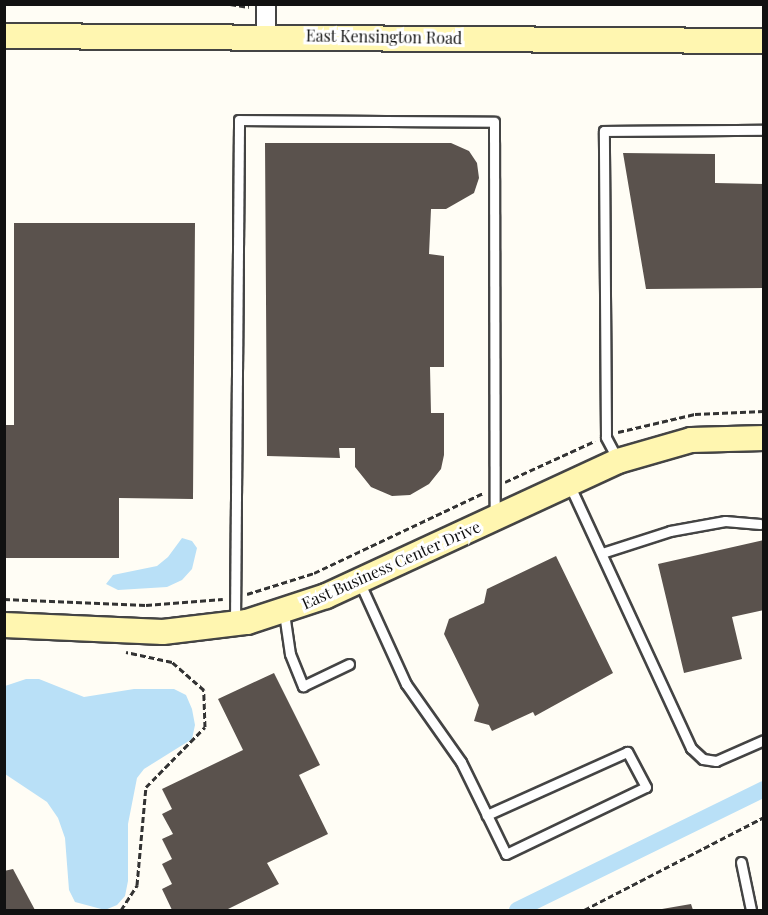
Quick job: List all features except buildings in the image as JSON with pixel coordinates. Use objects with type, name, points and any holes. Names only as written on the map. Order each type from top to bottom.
[{"type":"street","points":[[266,4],[266,36]]},
{"type":"street","name":"East Kensington Road","points":[[4,36],[764,41]]},
{"type":"street","name":"East Business Center Drive","points":[[4,625],[163,632],[235,624],[284,613],[359,581],[618,461],[691,440],[764,438]]},
{"type":"lane","points":[[235,624],[239,120],[494,123],[495,518]]},
{"type":"lane","points":[[618,461],[606,437],[604,131],[764,130]]},
{"type":"lane","points":[[569,484],[691,748],[703,759],[716,761],[764,740]]},
{"type":"lane","points":[[602,553],[703,525],[725,521],[760,524]]},
{"type":"lane","points":[[359,581],[406,684],[461,762],[506,854],[646,787],[627,752],[487,815]]},
{"type":"lane","points":[[284,613],[290,654],[303,686],[349,664]]},
{"type":"lane","points":[[741,862],[751,910]]},
{"type":"path","points":[[4,599],[159,605],[235,596],[314,573],[606,437],[695,414],[764,411]]},
{"type":"path","points":[[121,910],[137,885],[146,787],[206,727],[204,690],[172,662],[127,652]]},
{"type":"path","points":[[584,910],[764,817]]},
{"type":"water","points":[[182,538],[192,541],[197,548],[192,569],[182,580],[167,587],[118,590],[106,584],[113,575],[157,566],[168,557]]},
{"type":"water","points":[[26,679],[39,679],[84,697],[134,689],[174,689],[186,695],[192,709],[195,725],[192,739],[144,769],[137,778],[128,824],[128,881],[125,896],[117,905],[105,910],[75,902],[69,890],[65,838],[58,818],[47,802],[5,774],[5,686]]},
{"type":"waterway","points":[[517,910],[764,789]]}]
